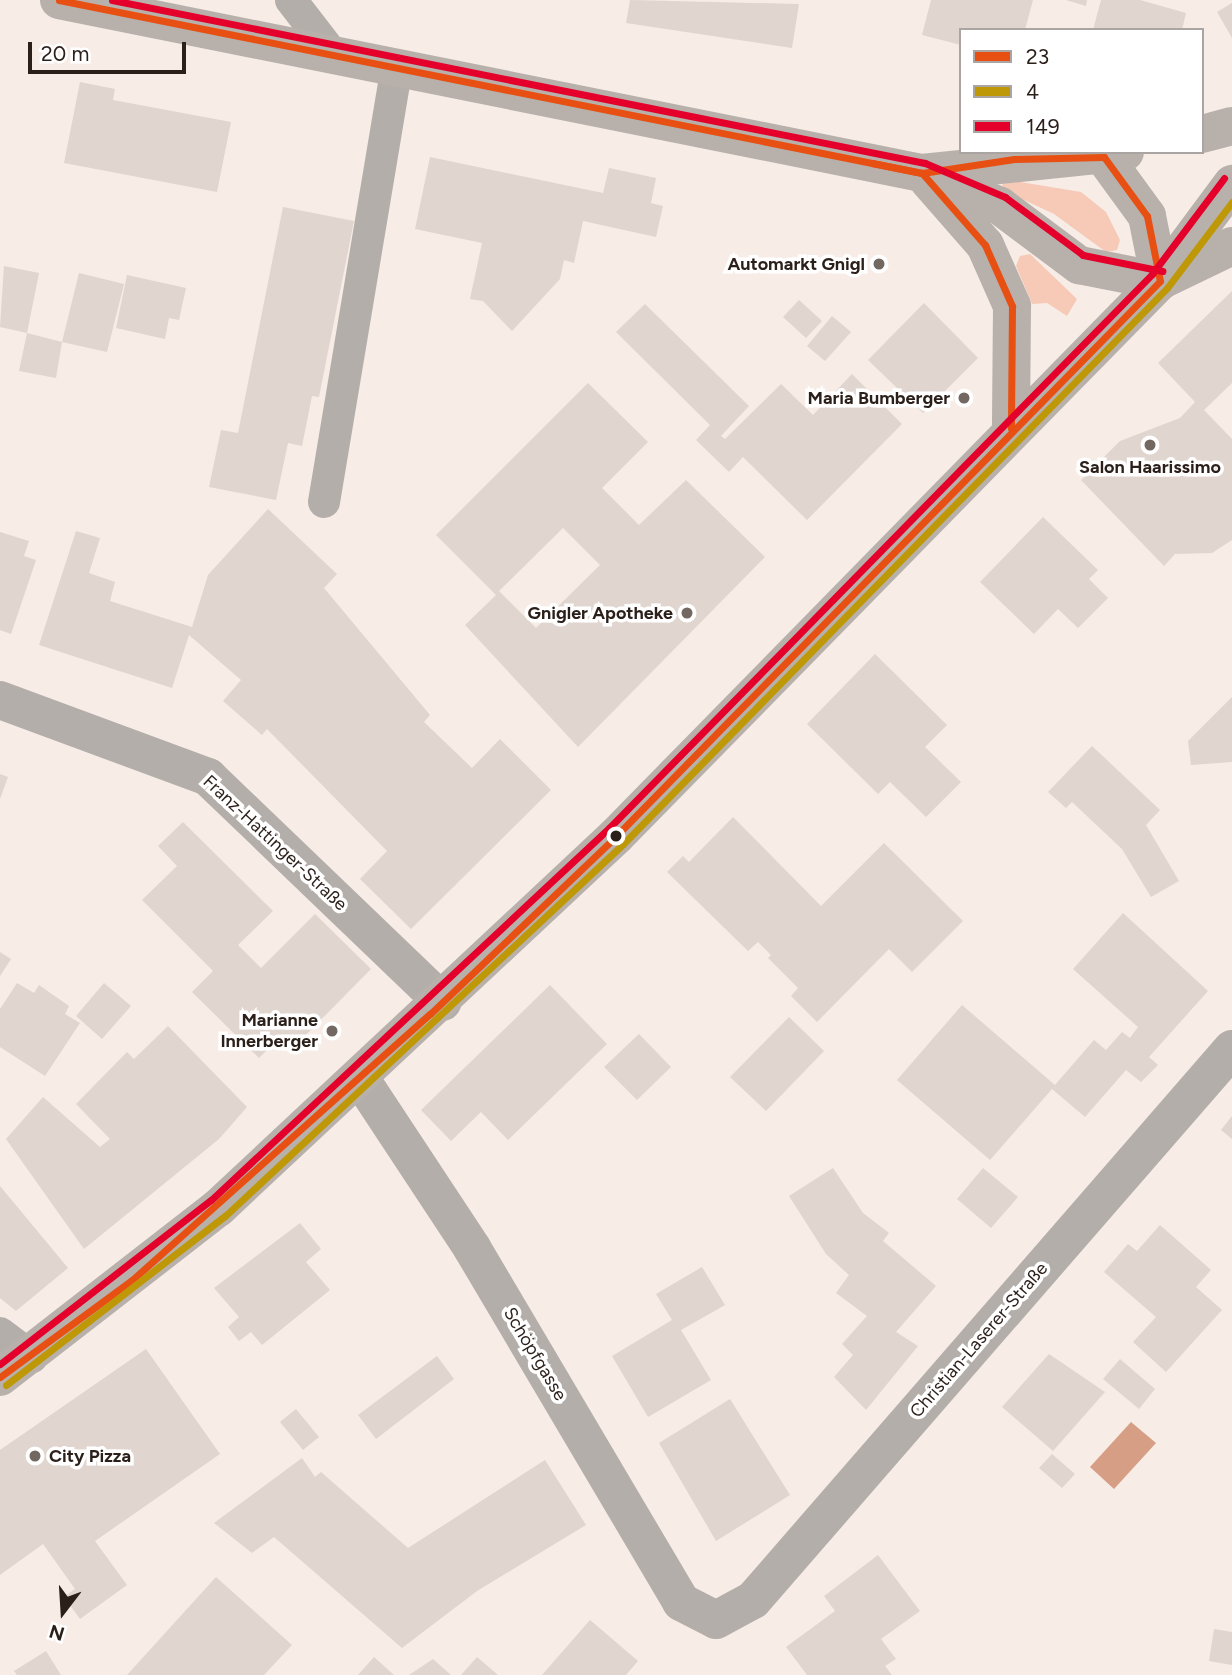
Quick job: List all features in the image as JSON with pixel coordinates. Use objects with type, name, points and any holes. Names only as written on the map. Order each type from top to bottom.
[{"type":"main road","points":[[59,0],[397,65],[922,173],[1000,206],[1079,265],[1160,281],[1232,246]]},
{"type":"main road","points":[[1204,133],[1232,126]]},
{"type":"main road","points":[[922,173],[1014,159],[1115,155],[1147,216],[1160,281]]},
{"type":"main road","points":[[922,173],[985,245],[1012,306],[1011,428]]},
{"type":"main road","points":[[0,1377],[32,1357],[207,1217],[443,1002],[615,836],[1011,428],[1160,281],[1232,184]]},
{"type":"street","name":"Franz-Hattinger-Straße","points":[[0,700],[208,777],[443,1002]]},
{"type":"street","name":"Christian-Laserer-Straße","points":[[716,1620],[753,1600],[1232,1049]]},
{"type":"street","name":"Schöpfgasse","points":[[360,1078],[472,1248],[681,1602],[716,1620]]},
{"type":"lane","points":[[290,0],[331,52]]},
{"type":"lane","points":[[324,502],[397,65]]},
{"type":"lane","points":[[0,1333],[32,1357]]},
{"type":"shaded area","points":[[1009,180],[1081,192],[1106,212],[1120,240],[1117,250],[1106,252],[1054,214],[1007,192],[1002,185]]},
{"type":"shaded area","points":[[1030,254],[1077,299],[1067,316],[1047,303],[1032,304],[1016,266],[1020,256]]},
{"type":"shaded area","points":[[1131,1422],[1156,1443],[1114,1489],[1090,1467]]},
{"type":"building","points":[[630,0],[799,4],[792,48],[626,23]]},
{"type":"building","points":[[931,0],[1033,0],[1026,28],[959,28],[959,44],[922,35]]},
{"type":"building","points":[[1066,0],[1087,0],[1086,6]]},
{"type":"building","points":[[1101,0],[1140,0],[1186,13],[1182,28],[1094,28]]},
{"type":"building","points":[[1232,3],[1232,38],[1217,12]]},
{"type":"building","points":[[80,82],[115,89],[113,100],[231,122],[217,192],[64,163]]},
{"type":"building","points":[[430,157],[603,193],[609,168],[656,178],[651,203],[663,206],[656,237],[583,221],[574,263],[564,260],[560,279],[512,331],[483,301],[470,299],[482,243],[415,229]]},
{"type":"building","points":[[283,207],[354,221],[319,397],[312,396],[302,446],[288,443],[276,500],[209,487],[221,430],[238,433]]},
{"type":"building","points":[[4,266],[39,273],[27,333],[0,327]]},
{"type":"building","points":[[79,273],[124,284],[107,352],[62,342]]},
{"type":"building","points":[[127,275],[186,288],[179,320],[169,318],[165,339],[116,328]]},
{"type":"building","points":[[1232,291],[1232,383],[1204,410],[1232,439],[1232,540],[1212,553],[1175,554],[1164,566],[1081,480],[1120,441],[1180,418],[1195,402],[1158,363]]},
{"type":"building","points":[[799,300],[822,321],[806,338],[783,317]]},
{"type":"building","points":[[924,303],[978,358],[923,413],[868,360]]},
{"type":"building","points":[[645,304],[749,406],[721,436],[725,439],[781,384],[813,415],[852,374],[902,424],[807,520],[743,457],[729,472],[696,440],[710,425],[616,332]]},
{"type":"building","points":[[832,316],[851,332],[825,361],[807,346]]},
{"type":"building","points":[[27,333],[62,342],[56,378],[19,371]]},
{"type":"building","points":[[588,383],[648,442],[602,488],[639,525],[686,480],[765,557],[578,747],[465,625],[496,595],[436,535]],"holes":[[[563,528],[600,565],[536,628],[499,591]]]},
{"type":"building","points":[[268,509],[337,574],[324,588],[430,715],[424,722],[472,768],[500,739],[551,790],[411,929],[360,879],[387,851],[267,729],[262,735],[223,701],[241,680],[189,635],[172,688],[39,645],[76,531],[100,538],[89,573],[115,582],[110,601],[192,627],[208,575]]},
{"type":"building","points":[[1043,517],[1098,570],[1089,579],[1108,598],[1078,628],[1058,609],[1034,634],[980,582]]},
{"type":"building","points":[[0,532],[29,541],[24,556],[36,560],[11,634],[0,630]]},
{"type":"building","points":[[875,654],[947,725],[925,747],[961,782],[926,817],[890,782],[878,794],[807,724]]},
{"type":"building","points":[[1232,697],[1232,762],[1191,765],[1188,741]]},
{"type":"building","points":[[1092,746],[1160,810],[1146,825],[1179,881],[1151,897],[1122,849],[1072,802],[1066,808],[1048,792]]},
{"type":"building","points":[[0,774],[8,777],[0,799]]},
{"type":"building","points":[[733,817],[821,906],[884,843],[963,921],[912,972],[889,949],[817,1022],[791,996],[798,988],[768,958],[771,955],[758,942],[748,951],[667,872],[683,856],[689,862]]},
{"type":"building","points":[[183,822],[273,911],[238,945],[261,968],[315,914],[371,969],[292,1049],[280,1037],[259,1058],[192,992],[213,971],[142,900],[177,866],[158,846]]},
{"type":"building","points":[[1123,913],[1208,991],[1149,1057],[1158,1065],[1141,1082],[1126,1070],[1085,1117],[1052,1089],[990,1160],[897,1080],[962,1005],[1055,1085],[1094,1040],[1106,1050],[1122,1032],[1130,1038],[1138,1027],[1073,969]]},
{"type":"building","points":[[0,952],[11,959],[0,976]]},
{"type":"building","points":[[17,983],[34,993],[39,985],[69,1006],[65,1014],[80,1023],[45,1076],[0,1047],[0,1009]]},
{"type":"building","points":[[104,983],[131,1006],[102,1039],[76,1016]]},
{"type":"building","points":[[550,985],[607,1044],[508,1140],[481,1112],[451,1141],[421,1110]]},
{"type":"building","points":[[789,1017],[824,1051],[766,1111],[730,1077]]},
{"type":"building","points":[[168,1026],[247,1107],[219,1139],[84,1249],[6,1139],[43,1097],[100,1147],[110,1139],[76,1104],[127,1052],[134,1059]]},
{"type":"building","points":[[639,1034],[671,1067],[637,1100],[604,1067]]},
{"type":"building","points":[[1232,1116],[1232,1139],[1221,1130]]},
{"type":"building","points":[[833,1168],[863,1213],[889,1233],[883,1241],[936,1286],[896,1332],[918,1346],[866,1410],[834,1377],[853,1355],[842,1344],[867,1316],[836,1293],[849,1275],[826,1254],[789,1196]]},
{"type":"building","points":[[983,1168],[1018,1197],[991,1228],[957,1199]]},
{"type":"building","points":[[0,1186],[68,1268],[16,1311],[0,1298]]},
{"type":"building","points":[[300,1223],[321,1249],[306,1262],[330,1290],[262,1345],[251,1332],[239,1341],[228,1327],[239,1317],[214,1288]]},
{"type":"building","points":[[1160,1225],[1211,1270],[1196,1287],[1222,1310],[1166,1372],[1133,1342],[1156,1317],[1104,1272],[1128,1244],[1137,1251]]},
{"type":"building","points":[[702,1267],[725,1305],[681,1330],[711,1380],[648,1417],[612,1356],[672,1320],[656,1294]]},
{"type":"building","points":[[146,1349],[220,1454],[95,1541],[127,1585],[80,1619],[64,1597],[75,1589],[43,1544],[0,1575],[0,1450]]},
{"type":"building","points":[[1049,1354],[1105,1392],[1053,1451],[1002,1407]]},
{"type":"building","points":[[437,1356],[454,1379],[376,1439],[358,1415]]},
{"type":"building","points":[[1120,1359],[1155,1389],[1139,1409],[1103,1379]]},
{"type":"building","points":[[730,1399],[790,1495],[716,1541],[659,1443]]},
{"type":"building","points":[[296,1409],[319,1437],[303,1450],[280,1422]]},
{"type":"building","points":[[1052,1454],[1075,1474],[1062,1488],[1039,1468]]},
{"type":"building","points":[[302,1458],[315,1477],[321,1472],[408,1548],[545,1460],[586,1525],[477,1591],[402,1648],[274,1537],[252,1553],[214,1523]]},
{"type":"building","points":[[878,1555],[920,1611],[881,1639],[896,1659],[885,1666],[892,1675],[807,1675],[786,1647],[835,1611],[824,1596]]},
{"type":"building","points":[[216,1577],[292,1645],[264,1675],[127,1675]]},
{"type":"building","points":[[590,1620],[638,1661],[626,1675],[542,1675]]},
{"type":"building","points":[[1214,1629],[1232,1632],[1232,1665],[1209,1661]]},
{"type":"building","points":[[46,1651],[61,1675],[17,1675],[14,1671]]},
{"type":"building","points":[[374,1657],[394,1675],[358,1675]]},
{"type":"building","points":[[477,1657],[498,1675],[461,1675]]},
{"type":"building","points":[[433,1659],[451,1675],[409,1675]]},
{"type":"transit line","name":"23","points":[[59,0],[922,173],[985,245],[1012,306],[1011,428]]},
{"type":"transit line","name":"149","points":[[112,0],[925,163],[1005,197],[1083,255],[1162,271]]},
{"type":"transit line","name":"23","points":[[1104,157],[1147,216],[1160,281]]},
{"type":"transit line","name":"23","points":[[872,163],[922,173],[1014,159],[1104,157]]},
{"type":"transit line","name":"149","points":[[0,1364],[211,1200],[609,828],[1152,274],[1224,178]]},
{"type":"transit line","name":"4","points":[[6,1385],[225,1216],[623,844],[1167,288],[1232,202]]},
{"type":"transit line","name":"23","points":[[0,1377],[132,1280],[430,1014],[616,836],[1160,281]]},
{"type":"place","name":"Automarkt Gnigl","points":[[879,264]]},
{"type":"place","name":"Maria Bumberger","points":[[964,398]]},
{"type":"place","name":"Salon Haarissimo","points":[[1150,445]]},
{"type":"place","name":"Gnigler Apotheke","points":[[687,613]]},
{"type":"place","name":"Marianne Innerberger","points":[[332,1031]]},
{"type":"place","name":"City Pizza","points":[[35,1456]]}]
